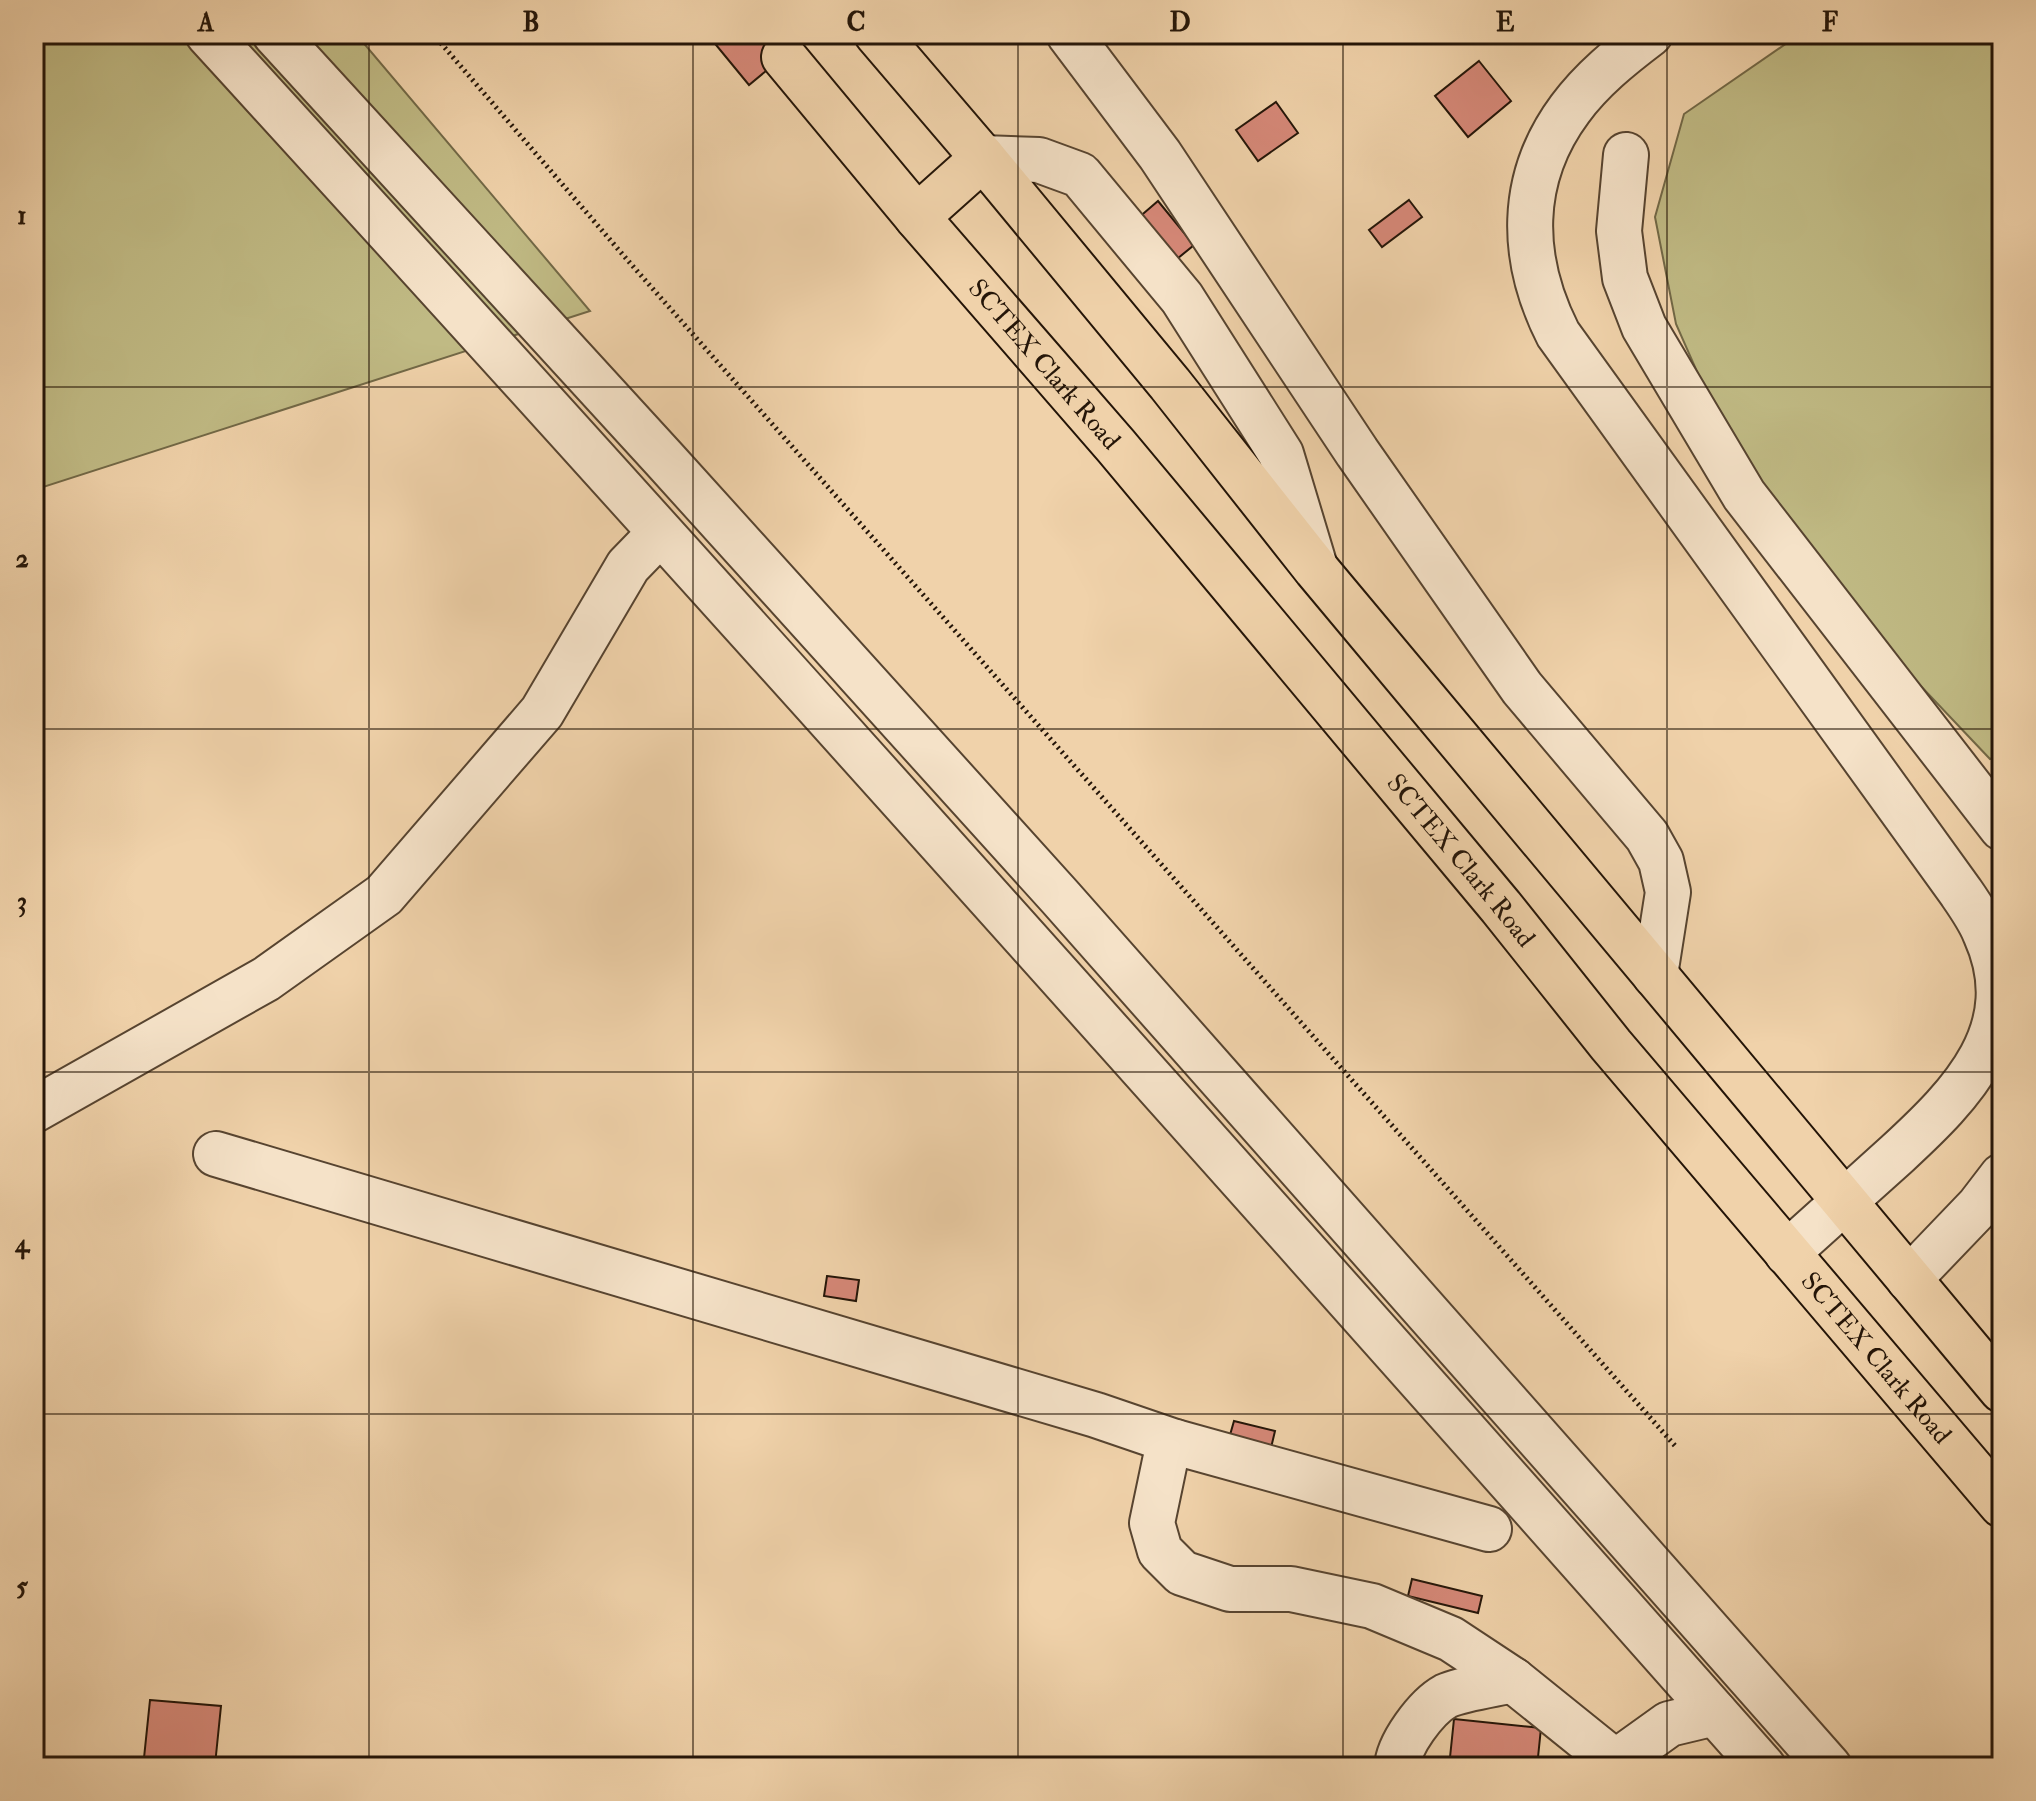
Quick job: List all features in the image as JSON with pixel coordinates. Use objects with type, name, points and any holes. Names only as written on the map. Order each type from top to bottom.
[{"type":"main road","points":[[877,34],[1170,384],[1316,569],[2002,1390]]},
{"type":"main road","name":"SCTEX Clark Road","points":[[784,57],[917,217],[1116,446],[1491,895],[1611,1045],[2002,1505]]},
{"type":"main road","points":[[917,217],[983,158]]},
{"type":"street","points":[[208,34],[1371,1323],[1763,1767]]},
{"type":"street","points":[[275,34],[1060,897],[1829,1767]]},
{"type":"street","points":[[1069,34],[1160,155],[1357,452],[1522,688],[1647,836],[1661,861],[1668,892],[1655,975]]},
{"type":"street","points":[[1650,34],[1618,58],[1568,111],[1536,179],[1530,214],[1530,249],[1544,307],[1558,334],[1960,891],[1985,933],[1998,980],[1992,1037],[1969,1079],[1916,1137],[1787,1253]]},
{"type":"street","points":[[1626,155],[1619,231],[1625,278],[1644,327],[1744,495],[2002,828]]},
{"type":"street","points":[[983,158],[1039,160],[1080,175],[1182,298],[1281,454],[1316,569]]},
{"type":"street","points":[[34,1110],[266,979],[384,895],[542,712],[628,566],[660,533]]},
{"type":"street","points":[[216,1154],[1081,1410],[1170,1452],[1489,1529]]},
{"type":"street","points":[[1909,1279],[1979,1206],[2002,1176]]},
{"type":"street","points":[[1170,1452],[1152,1523],[1160,1551],[1182,1573],[1230,1589],[1291,1589],[1372,1606],[1451,1639],[1513,1680],[1617,1765],[1669,1724],[1715,1713]]},
{"type":"street","points":[[1397,1767],[1398,1759],[1418,1721],[1446,1696],[1513,1680]]},
{"type":"path","points":[[433,34],[630,263],[1677,1448]]},
{"type":"shaded area","points":[[34,34],[356,34],[590,311],[34,490]]},
{"type":"shaded area","points":[[1800,34],[2002,34],[2002,755],[1990,759],[1804,563],[1728,442],[1676,324],[1655,217],[1684,114]]},
{"type":"building","points":[[707,34],[811,34],[749,85]]},
{"type":"building","points":[[1479,61],[1511,101],[1468,137],[1435,96]]},
{"type":"building","points":[[1276,102],[1298,133],[1258,161],[1236,130]]},
{"type":"building","points":[[1409,200],[1422,217],[1382,247],[1369,230]]},
{"type":"building","points":[[1158,201],[1194,245],[1166,268],[1130,225]]},
{"type":"building","points":[[827,1276],[859,1280],[856,1301],[824,1296]]},
{"type":"building","points":[[1234,1421],[1275,1431],[1270,1452],[1228,1442]]},
{"type":"building","points":[[1412,1579],[1482,1596],[1478,1613],[1408,1596]]},
{"type":"building","points":[[150,1700],[221,1706],[215,1765],[144,1758]]},
{"type":"building","points":[[1454,1719],[1541,1728],[1537,1767],[1449,1767]]}]
